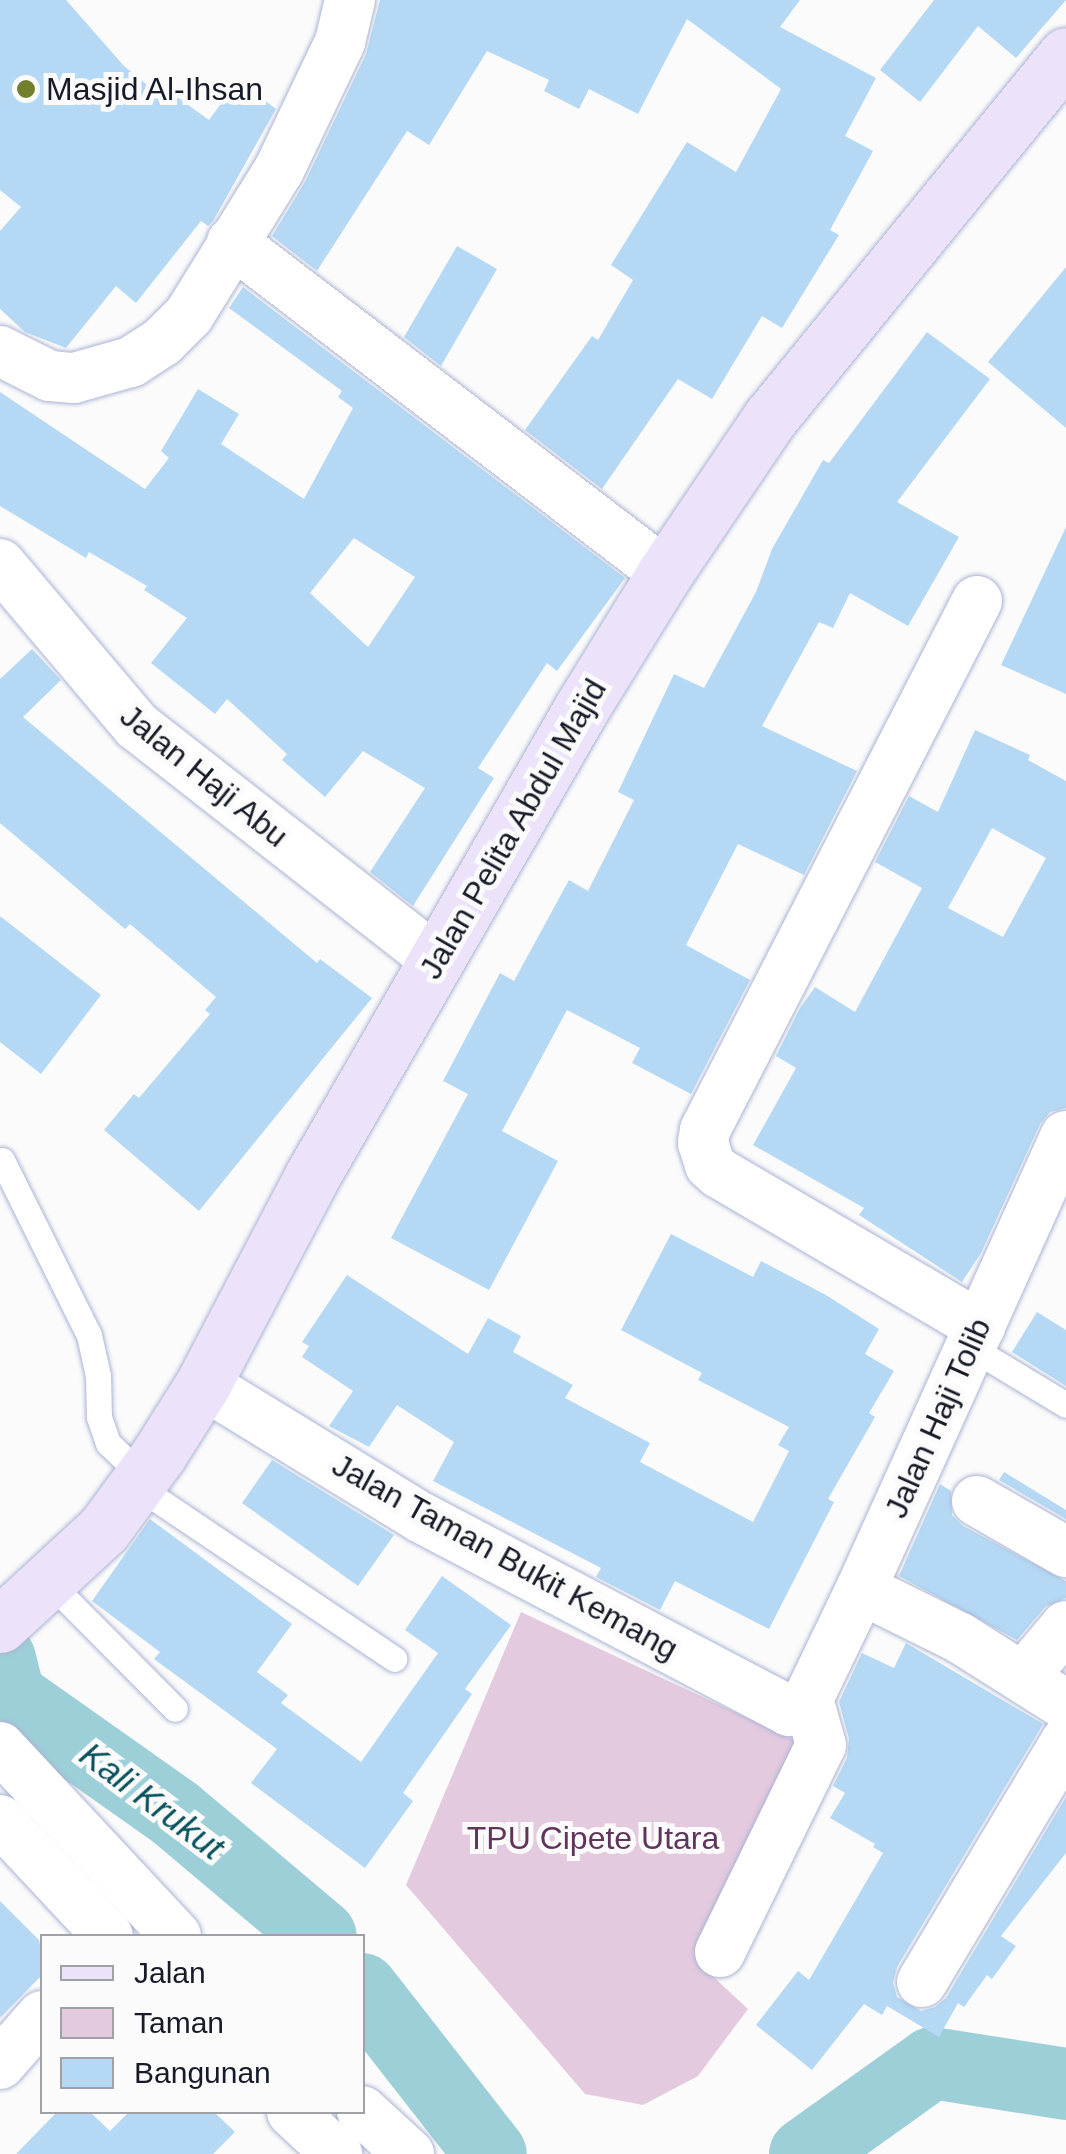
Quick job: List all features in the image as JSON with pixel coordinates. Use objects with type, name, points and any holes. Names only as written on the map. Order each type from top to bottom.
[{"type":"street","points":[[0,351],[50,376],[74,378],[131,362],[162,342],[189,315],[307,116],[340,42],[350,0]]},
{"type":"street","name":"Jalan Pelita Abdul Majid","points":[[28,1600],[104,1529],[204,1384],[310,1178],[665,573],[785,396],[1066,55]]},
{"type":"street","points":[[232,242],[665,573]]},
{"type":"street","name":"Jalan Haji Abu","points":[[0,564],[137,726],[436,960]]},
{"type":"street","points":[[975,1337],[719,1173],[710,1165],[702,1142],[976,601]]},
{"type":"street","name":"Jalan Haji Tolib","points":[[808,1699],[1066,1136]]},
{"type":"street","name":"Jalan Taman Bukit Kemang","points":[[204,1384],[420,1517],[790,1711],[803,1707],[808,1699]]},
{"type":"street","points":[[977,1501],[1066,1552]]},
{"type":"street","points":[[861,1589],[960,1638],[1066,1705]]},
{"type":"street","points":[[1024,1676],[1066,1626]]},
{"type":"street","points":[[720,1952],[821,1745],[808,1699]]},
{"type":"street","points":[[922,1982],[1066,1741]]},
{"type":"street","points":[[0,1747],[135,1929]]},
{"type":"street","points":[[0,1820],[135,1929]]},
{"type":"street","points":[[0,2064],[40,2018]]},
{"type":"street","points":[[365,2113],[409,2154]]},
{"type":"street","points":[[294,2114],[337,2154]]},
{"type":"lane","points":[[2,1160],[89,1335],[98,1376],[99,1417],[108,1442],[140,1482],[394,1658]]},
{"type":"lane","points":[[975,1337],[1066,1405]]},
{"type":"lane","points":[[28,1600],[176,1708]]},
{"type":"green space","name":"TPU Cipete Utara","points":[[521,1612],[801,1743],[705,1969],[748,2009],[698,2076],[643,2105],[585,2094],[406,1885]]},
{"type":"building","points":[[0,0],[66,0],[124,66],[168,102],[173,94],[209,120],[238,80],[276,109],[213,221],[208,226],[201,221],[136,303],[116,286],[66,348],[25,332],[0,309],[0,231],[21,207],[0,190]]},
{"type":"building","points":[[380,0],[800,0],[780,27],[876,78],[845,136],[873,151],[830,230],[839,235],[782,328],[762,316],[712,399],[678,379],[602,489],[525,430],[592,336],[598,340],[633,280],[611,265],[687,142],[736,172],[781,89],[687,19],[638,114],[589,89],[579,109],[544,91],[549,80],[487,51],[429,145],[407,131],[317,271],[272,236],[305,182],[366,54]]},
{"type":"building","points":[[934,0],[1066,0],[1016,58],[978,26],[920,102],[880,70]]},
{"type":"building","points":[[457,246],[497,269],[441,366],[404,337]]},
{"type":"building","points":[[1066,267],[1066,428],[988,362]]},
{"type":"building","points":[[243,287],[625,578],[557,671],[547,663],[478,768],[494,778],[413,906],[370,872],[425,788],[363,751],[325,797],[282,760],[287,754],[227,699],[215,714],[151,663],[187,618],[144,590],[147,586],[89,552],[86,558],[0,506],[0,392],[145,489],[169,458],[161,451],[198,389],[239,414],[221,444],[304,499],[353,408],[338,397],[342,391],[229,308]],"holes":[[[354,538],[415,577],[368,647],[310,593]]]},
{"type":"building","points":[[927,332],[990,379],[897,502],[959,537],[908,626],[850,593],[833,628],[819,622],[762,726],[857,771],[804,875],[738,844],[686,945],[750,980],[691,1094],[632,1063],[640,1048],[567,1010],[502,1131],[558,1161],[489,1290],[391,1238],[468,1094],[443,1081],[500,973],[514,981],[569,880],[588,891],[634,800],[618,792],[674,674],[704,688],[756,592],[772,549],[823,460],[829,463]]},
{"type":"building","points":[[1066,527],[1066,694],[1001,665]]},
{"type":"building","points":[[32,649],[61,680],[23,717],[317,963],[320,959],[372,998],[199,1211],[104,1130],[134,1094],[139,1098],[210,1014],[205,1010],[216,997],[130,924],[125,929],[0,823],[0,679]]},
{"type":"building","points":[[975,730],[1030,755],[1028,760],[1066,781],[1066,1108],[1050,1112],[1040,1124],[981,1253],[962,1282],[859,1215],[864,1208],[753,1145],[796,1068],[776,1056],[800,1008],[815,987],[855,1012],[922,888],[875,862],[909,796],[938,812]],"holes":[[[992,828],[1046,858],[1003,937],[948,908]]]},
{"type":"building","points":[[0,916],[101,995],[41,1074],[0,1042]]},
{"type":"building","points":[[671,1234],[753,1277],[761,1261],[826,1295],[879,1329],[865,1354],[894,1371],[869,1413],[875,1417],[828,1499],[834,1502],[769,1629],[675,1581],[660,1610],[596,1577],[601,1568],[433,1481],[454,1442],[397,1405],[369,1447],[329,1426],[353,1391],[302,1357],[309,1346],[302,1342],[347,1275],[468,1354],[488,1318],[521,1336],[513,1352],[573,1385],[565,1398],[650,1443],[640,1462],[753,1522],[789,1451],[778,1445],[789,1427],[698,1380],[702,1373],[621,1330]]},
{"type":"building","points":[[1037,1312],[1066,1330],[1066,1386],[1012,1352]]},
{"type":"building","points":[[272,1460],[394,1535],[358,1586],[242,1503]]},
{"type":"building","points":[[1004,1472],[1066,1510],[1066,1519],[999,1480]]},
{"type":"building","points":[[940,1484],[951,1491],[952,1515],[963,1526],[1066,1581],[1066,1598],[1045,1607],[1017,1640],[899,1576]]},
{"type":"building","points":[[150,1519],[292,1624],[257,1672],[288,1695],[281,1703],[361,1762],[438,1653],[405,1630],[442,1576],[511,1625],[465,1689],[472,1694],[403,1793],[413,1801],[365,1868],[251,1783],[277,1749],[154,1659],[160,1652],[92,1601]]},
{"type":"building","points":[[906,1643],[1043,1724],[897,1967],[893,1983],[897,1997],[921,2011],[946,1998],[1066,1797],[1066,1853],[1001,1936],[1016,1946],[992,1979],[987,1975],[964,2007],[958,2003],[939,2037],[887,2006],[882,2015],[864,2004],[812,2070],[756,2025],[798,1971],[809,1980],[883,1853],[873,1847],[875,1844],[830,1818],[845,1793],[833,1786],[847,1758],[849,1739],[839,1702],[862,1653],[894,1668]]},
{"type":"building","points":[[0,1901],[39,1940],[40,1977],[0,2018]]},
{"type":"building","points":[[55,2114],[92,2114],[110,2131],[127,2114],[216,2114],[235,2132],[213,2154],[16,2154]]},
{"type":"waterway","name":"Kali Krukut","points":[[0,1659],[9,1696],[176,1814],[319,1934]]},
{"type":"waterway","name":"Kali Krukut","points":[[365,1993],[491,2154]]},
{"type":"waterway","name":"Kali Krukut","points":[[805,2154],[932,2063],[1066,2084]]},
{"type":"place","name":"Masjid Al-Ihsan","points":[[26,89]]}]
